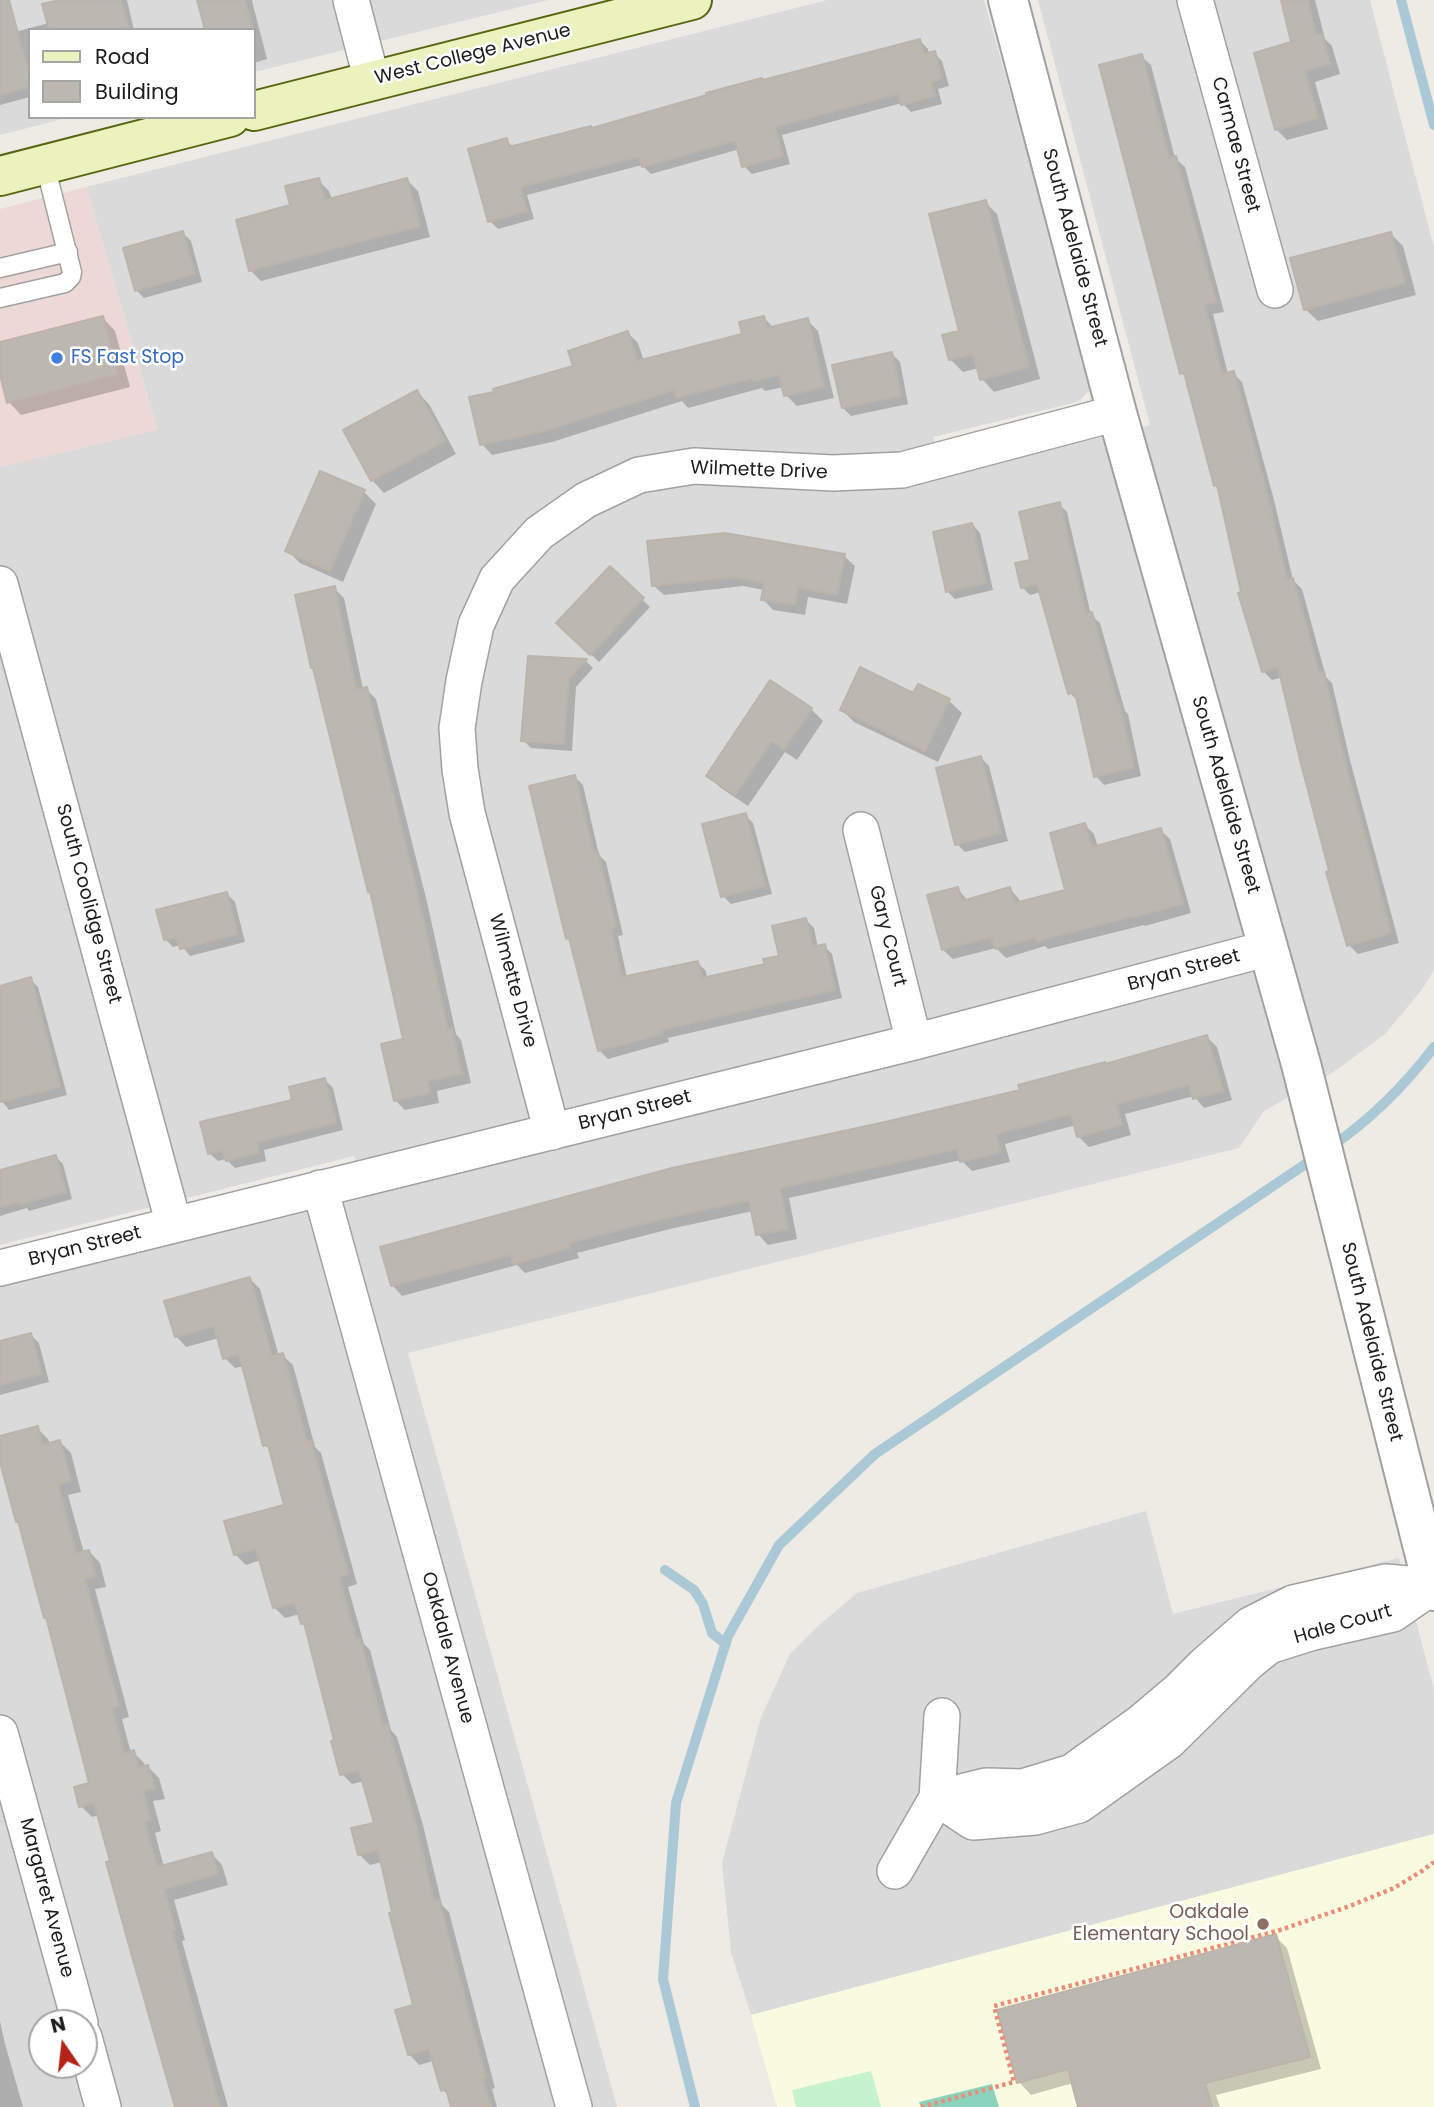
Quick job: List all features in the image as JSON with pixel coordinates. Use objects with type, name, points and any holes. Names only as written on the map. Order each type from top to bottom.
[{"type":"main road","name":"West College Avenue","points":[[256,110],[692,0]]},
{"type":"main road","points":[[0,176],[222,119]]},
{"type":"street","points":[[351,0],[372,81]]},
{"type":"street","name":"South Adelaide Street","points":[[1008,0],[1117,413],[1269,948],[1433,1587]]},
{"type":"street","name":"Carmae Street","points":[[1195,0],[1275,290]]},
{"type":"street","name":"Wilmette Drive","points":[[552,1132],[467,813],[460,769],[457,728],[464,681],[476,625],[497,579],[539,533],[586,500],[639,475],[694,466],[833,473],[902,470],[1117,413]]},
{"type":"street","name":"South Coolidge Street","points":[[0,584],[174,1225]]},
{"type":"street","name":"Gary Court","points":[[861,830],[914,1042]]},
{"type":"street","name":"Bryan Street","points":[[0,1268],[914,1042],[1269,948]]},
{"type":"street","name":"Oakdale Avenue","points":[[320,1188],[574,2107]]},
{"type":"street","name":"Hale Court","points":[[937,1798],[973,1822],[1035,1817],[1079,1805],[1118,1759],[1169,1741],[1202,1688],[1248,1663],[1269,1646],[1310,1633],[1393,1614],[1433,1587]]},
{"type":"street","points":[[895,1871],[937,1798],[942,1716]]},
{"type":"street","name":"Margaret Avenue","points":[[0,1732],[76,2009]]},
{"type":"street","points":[[95,2079],[103,2107]]},
{"type":"lane","points":[[0,298],[65,283],[71,278],[68,252],[45,165]]},
{"type":"lane","points":[[0,268],[68,252]]},
{"type":"path","points":[[921,2107],[1014,2082],[994,2006],[1280,1930],[1394,1888],[1434,1862]]},
{"type":"shaded area","points":[[0,0],[548,0],[256,72],[256,28],[28,28],[28,119],[62,119],[0,135]]},
{"type":"shaded area","points":[[827,0],[984,0],[1091,377],[1091,389],[1073,403],[933,437],[943,477],[1150,425],[1038,0],[1370,0],[1434,248],[1434,970],[1421,991],[1385,1034],[1335,1071],[1264,1111],[1239,1148],[408,1353],[617,2107],[0,2107],[0,1286],[365,1198],[354,1156],[0,1245],[0,467],[157,429],[86,187]]},
{"type":"shaded area","points":[[86,187],[157,430],[0,467],[0,209]]},
{"type":"shaded area","points":[[1146,1511],[1173,1614],[1399,1558],[1434,1689],[1434,1834],[751,2015],[731,1952],[722,1863],[761,1717],[790,1654],[857,1593]]},
{"type":"shaded area","name":"Oakdale Elementary School","points":[[1434,1834],[1434,2107],[777,2107],[751,2015]]},
{"type":"green space","points":[[871,2071],[881,2107],[796,2107],[792,2090]]},
{"type":"green space","points":[[992,2084],[999,2107],[921,2107],[919,2102]]},
{"type":"building","points":[[0,0],[9,0],[28,71],[28,88],[0,95]]},
{"type":"building","points":[[60,0],[121,0],[128,28],[48,28],[42,4]]},
{"type":"building","points":[[197,0],[245,0],[252,28],[204,28]]},
{"type":"building","points":[[1281,0],[1308,0],[1316,35],[1322,34],[1330,64],[1305,71],[1318,118],[1275,130],[1254,53],[1291,42]]},
{"type":"building","points":[[920,39],[924,54],[935,51],[942,78],[931,82],[935,96],[901,105],[898,94],[775,127],[783,156],[742,167],[735,141],[642,167],[639,157],[520,187],[527,211],[488,222],[468,149],[507,138],[509,147],[591,126],[592,128],[707,95],[706,93]]},
{"type":"building","points":[[1142,54],[1169,158],[1176,156],[1216,302],[1205,305],[1222,374],[1234,371],[1287,579],[1293,578],[1319,672],[1324,672],[1391,933],[1347,946],[1326,872],[1329,871],[1278,667],[1262,672],[1238,593],[1241,592],[1217,485],[1214,486],[1184,373],[1180,374],[1099,65]]},
{"type":"building","points":[[319,178],[325,200],[407,178],[420,226],[249,271],[236,220],[290,205],[285,186]]},
{"type":"building","points":[[986,200],[1029,367],[980,380],[973,354],[949,360],[942,335],[959,331],[929,214]]},
{"type":"building","points":[[183,231],[195,274],[135,291],[123,248]]},
{"type":"building","points":[[1391,232],[1405,283],[1304,310],[1290,258]]},
{"type":"building","name":"FS Fast Stop","points":[[103,316],[118,374],[7,403],[0,375],[0,342]]},
{"type":"building","points":[[764,316],[767,328],[808,318],[824,387],[784,396],[779,375],[753,381],[752,378],[676,398],[674,390],[541,432],[480,445],[469,397],[494,392],[493,389],[573,366],[568,351],[628,331],[637,361],[742,334],[739,322]]},
{"type":"building","points":[[892,352],[901,396],[842,408],[832,365]]},
{"type":"building","points":[[417,390],[445,441],[371,481],[343,430]]},
{"type":"building","points":[[320,471],[365,490],[330,571],[285,551]]},
{"type":"building","points":[[1060,502],[1086,614],[1092,612],[1118,705],[1120,704],[1134,768],[1094,777],[1075,692],[1068,694],[1037,584],[1021,588],[1015,563],[1030,560],[1019,512]]},
{"type":"building","points":[[972,523],[986,583],[946,592],[933,532]]},
{"type":"building","points":[[725,533],[845,554],[837,595],[798,588],[795,605],[761,600],[764,583],[732,577],[652,586],[647,541]]},
{"type":"building","points":[[610,566],[644,598],[590,655],[556,623]]},
{"type":"building","points":[[335,586],[356,689],[367,687],[448,1029],[452,1028],[462,1074],[428,1081],[430,1093],[394,1101],[381,1044],[403,1039],[370,891],[368,892],[311,668],[295,595]]},
{"type":"building","points":[[528,656],[587,659],[569,678],[564,744],[521,741]]},
{"type":"building","points":[[860,667],[913,693],[918,684],[950,699],[925,751],[840,710]]},
{"type":"building","points":[[770,680],[812,708],[784,749],[772,741],[735,795],[706,776]]},
{"type":"building","points":[[981,756],[1001,833],[955,845],[936,768]]},
{"type":"building","points":[[575,775],[594,853],[598,852],[616,927],[611,928],[622,977],[698,961],[702,978],[765,964],[763,959],[779,956],[772,926],[806,918],[813,947],[825,944],[835,990],[661,1030],[662,1034],[598,1051],[569,938],[566,939],[529,786]]},
{"type":"building","points":[[746,813],[765,886],[721,897],[702,824]]},
{"type":"building","points":[[1085,823],[1092,847],[1161,828],[1183,904],[1037,941],[1036,937],[995,949],[991,937],[942,950],[927,895],[958,887],[962,901],[1010,887],[1015,903],[1065,890],[1050,833]]},
{"type":"building","points":[[227,892],[238,934],[180,949],[177,937],[164,940],[156,910]]},
{"type":"building","points":[[31,977],[60,1087],[0,1102],[0,986]]},
{"type":"building","points":[[1207,1035],[1223,1091],[1193,1099],[1189,1085],[1116,1104],[1122,1125],[1077,1137],[1071,1114],[996,1134],[1001,1152],[960,1162],[957,1149],[780,1188],[788,1229],[756,1235],[749,1200],[568,1243],[570,1248],[513,1264],[511,1255],[391,1286],[380,1247],[672,1168],[1020,1090],[1018,1085]]},
{"type":"building","points":[[325,1078],[336,1123],[257,1142],[259,1153],[226,1161],[223,1151],[208,1154],[200,1122],[292,1100],[289,1087]]},
{"type":"building","points":[[56,1155],[66,1192],[0,1207],[0,1170]]},
{"type":"building","points":[[250,1277],[272,1356],[283,1353],[307,1442],[311,1441],[348,1574],[339,1577],[356,1639],[360,1638],[383,1726],[387,1724],[413,1813],[434,1901],[439,1900],[486,2078],[483,2079],[491,2107],[451,2107],[446,2089],[441,2091],[429,2049],[408,2055],[395,2010],[413,2005],[389,1913],[392,1912],[378,1850],[358,1855],[351,1828],[374,1823],[359,1770],[340,1775],[331,1741],[334,1740],[304,1623],[301,1624],[295,1603],[273,1608],[256,1549],[234,1555],[224,1521],[284,1505],[268,1445],[263,1446],[239,1354],[223,1359],[214,1326],[175,1337],[164,1301]]},
{"type":"building","points":[[31,1333],[42,1374],[0,1385],[0,1341]]},
{"type":"building","points":[[38,1426],[42,1445],[60,1440],[71,1481],[58,1484],[76,1553],[89,1550],[96,1576],[85,1579],[119,1706],[112,1708],[124,1753],[134,1750],[138,1768],[148,1765],[155,1788],[143,1791],[151,1820],[145,1822],[157,1867],[212,1852],[218,1874],[164,1889],[175,1929],[172,1930],[220,2107],[175,2107],[106,1862],[110,1861],[94,1803],[79,1807],[74,1787],[89,1783],[46,1617],[44,1618],[0,1462],[0,1436]]},
{"type":"building","points":[[1276,1934],[1310,2057],[1205,2083],[1212,2107],[1078,2107],[1068,2069],[1017,2083],[997,2010]]},
{"type":"waterway","points":[[1401,0],[1434,125]]},
{"type":"waterway","points":[[1332,1146],[1387,1101],[1434,1047]]},
{"type":"waterway","points":[[695,2107],[663,1979],[676,1803],[728,1636],[779,1545],[875,1454],[1316,1157]]},
{"type":"waterway","points":[[665,1570],[694,1590],[703,1604],[712,1633],[726,1644]]},
{"type":"place","name":"FS Fast Stop","points":[[57,358]]},
{"type":"place","name":"Oakdale Elementary School","points":[[1263,1924]]}]
